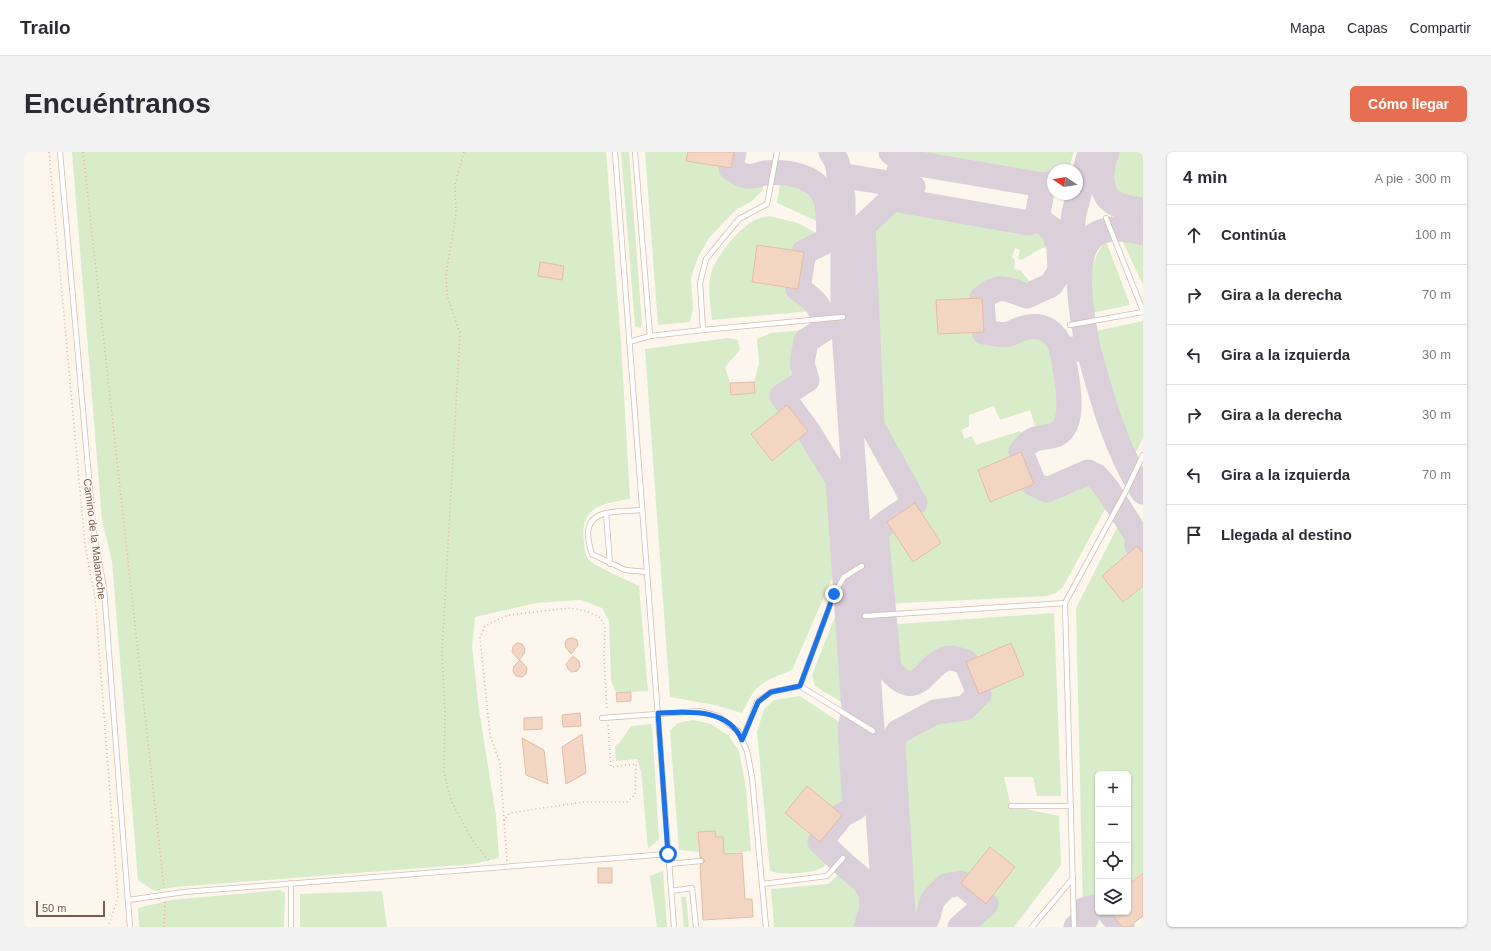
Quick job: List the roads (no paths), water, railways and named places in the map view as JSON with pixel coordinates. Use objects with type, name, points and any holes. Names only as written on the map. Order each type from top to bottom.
[{"type":"lane","points":[[60,152],[94,535],[104,588],[130,927]]},
{"type":"lane","points":[[615,152],[674,927]]},
{"type":"lane","points":[[635,152],[650,336]]},
{"type":"lane","points":[[702,330],[700,283],[706,259],[739,219],[767,204],[777,152]]},
{"type":"lane","points":[[1070,325],[1143,311],[1106,218]]},
{"type":"lane","points":[[629,342],[650,336],[843,316]]},
{"type":"lane","points":[[1074,927],[1065,603],[1126,492],[1143,455]]},
{"type":"lane","points":[[642,510],[602,513],[591,521],[588,533],[592,554],[625,570],[646,572]]},
{"type":"lane","points":[[606,513],[610,564]]},
{"type":"lane","points":[[800,686],[834,594],[844,577],[862,566]]},
{"type":"lane","points":[[865,616],[1065,603]]},
{"type":"lane","points":[[742,740],[758,702],[771,692],[800,686],[873,731]]},
{"type":"lane","points":[[605,718],[699,711],[718,716],[738,731],[747,751],[752,777],[766,927]]},
{"type":"lane","points":[[1011,806],[1071,806]]},
{"type":"lane","points":[[128,900],[165,894],[668,854]]},
{"type":"lane","points":[[762,884],[827,876],[843,858]]},
{"type":"lane","points":[[669,864],[701,861]]},
{"type":"lane","points":[[1032,927],[1073,878]]},
{"type":"lane","points":[[291,884],[291,927]]},
{"type":"lane","points":[[671,891],[692,888],[696,927]]}]
